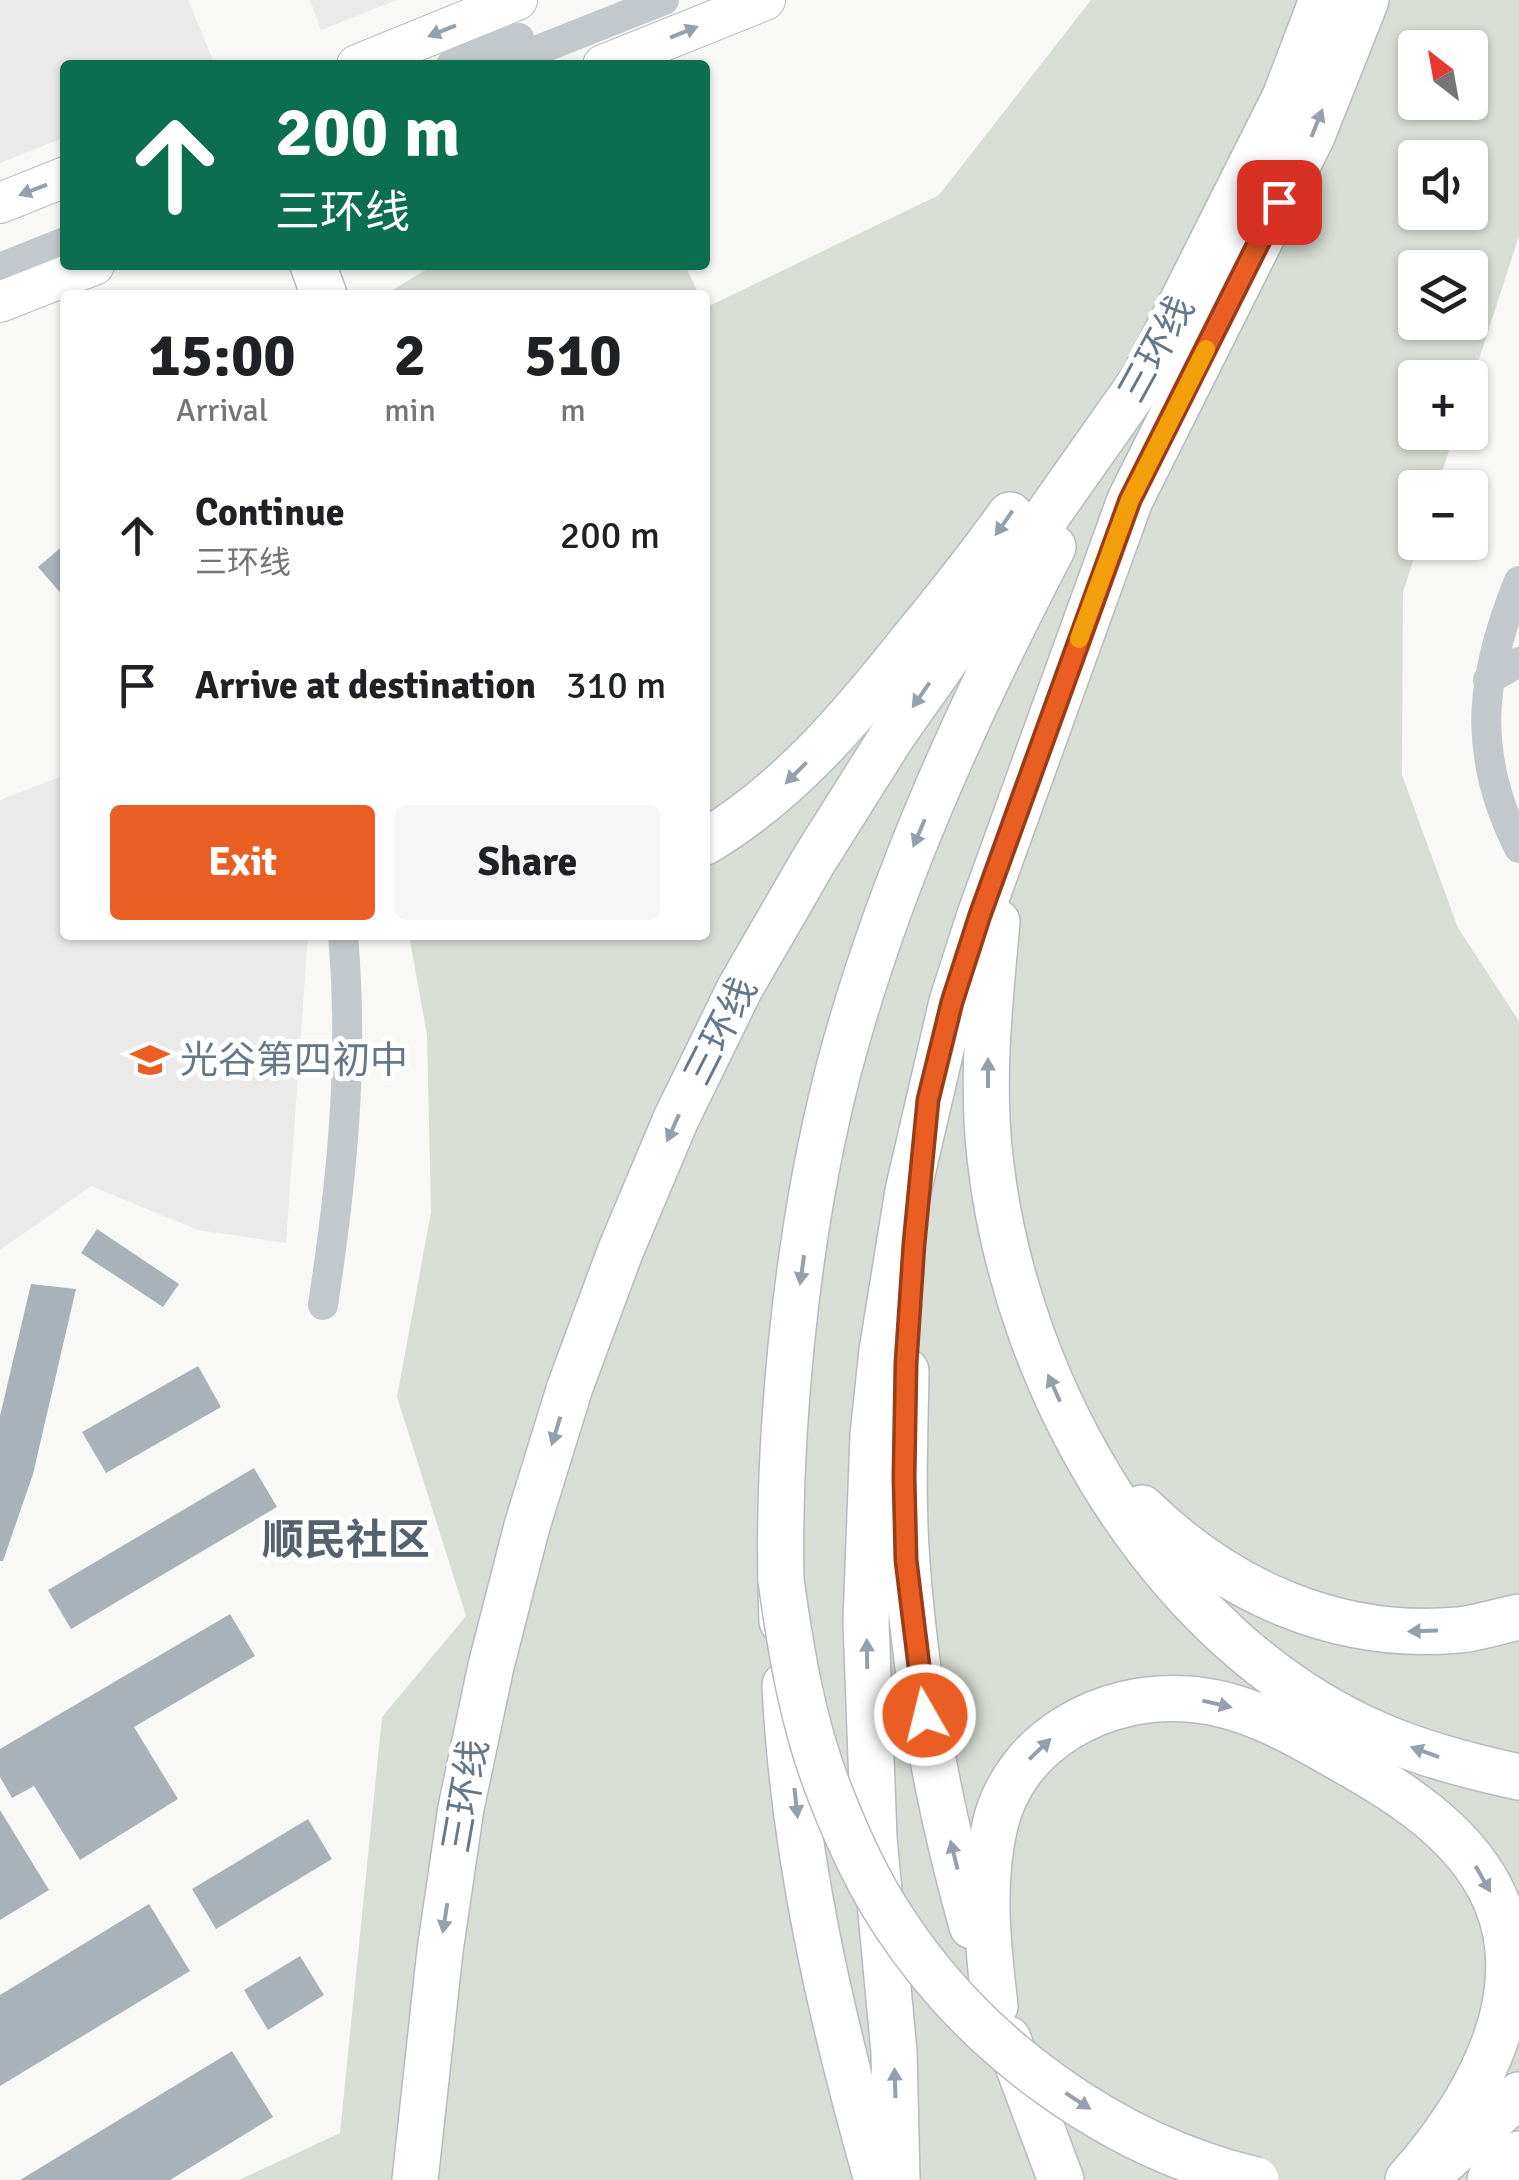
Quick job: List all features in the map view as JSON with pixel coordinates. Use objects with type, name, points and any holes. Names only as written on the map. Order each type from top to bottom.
[{"type":"highway","name":"三环线","points":[[414,2180],[440,1951],[462,1808],[495,1648],[527,1526],[570,1388],[620,1252],[662,1152],[740,988],[892,736],[989,632],[1144,378],[1286,97],[1322,0]]},
{"type":"highway","name":"三环线","points":[[897,2180],[894,2052],[868,1732],[868,1527],[882,1351],[908,1191],[952,1002],[1130,500],[1312,136],[1366,0]]},
{"type":"highway","points":[[710,839],[752,812],[794,776],[879,682],[982,554],[1138,334],[1210,250]]},
{"type":"highway","points":[[876,2180],[823,1968],[800,1842],[786,1712],[780,1580],[786,1432],[796,1308],[816,1173],[839,1070],[989,632]]},
{"type":"highway","points":[[1013,821],[1001,888],[989,1008],[990,1156],[1004,1241],[1024,1315],[1082,1448],[1154,1557],[1199,1608],[1250,1654],[1312,1699],[1378,1735],[1450,1762],[1519,1777]]},
{"type":"highway","points":[[928,1100],[906,1363],[906,1560],[913,1637],[942,1808],[995,2006],[1061,2180]]},
{"type":"highway","points":[[1082,1448],[1160,1526],[1263,1596],[1326,1620],[1394,1632],[1462,1630],[1519,1617]]},
{"type":"highway","points":[[780,1580],[807,1725],[830,1792],[894,1922],[940,1982],[988,2034],[1044,2080],[1106,2119],[1171,2152],[1256,2180]]},
{"type":"highway","points":[[995,2006],[987,1928],[995,1823],[1008,1790],[1028,1760],[1054,1735],[1085,1717],[1154,1698],[1223,1704],[1301,1736],[1395,1788],[1436,1821],[1466,1851],[1502,1916],[1509,1983],[1504,2015],[1489,2056],[1468,2095],[1408,2180]]},
{"type":"highway","points":[[1422,2180],[1519,2095]]},
{"type":"highway","points":[[1490,2180],[1519,2154]]},
{"type":"main road","points":[[369,60],[517,0]]},
{"type":"main road","points":[[615,60],[765,0]]},
{"type":"main road","points":[[0,203],[60,180]]},
{"type":"main road","points":[[0,302],[81,270]]},
{"type":"street","points":[[464,60],[614,0]]},
{"type":"street","points":[[513,60],[664,0]]},
{"type":"street","points":[[0,254],[60,230]]},
{"type":"street","points":[[0,268],[60,244]]},
{"type":"street","points":[[1519,581],[1488,680],[1485,728],[1492,785],[1519,848]]},
{"type":"street","points":[[1488,680],[1519,662]]},
{"type":"street","points":[[323,1305],[341,1187],[349,1007],[343,940]]},
{"type":"shaded area","points":[[0,0],[188,0],[213,60],[60,60],[60,139],[0,163]]},
{"type":"shaded area","points":[[310,0],[397,0],[321,30]]},
{"type":"shaded area","points":[[1091,0],[1519,0],[1519,236],[1488,332],[1488,250],[1398,250],[1398,340],[1485,340],[1479,360],[1398,360],[1398,450],[1449,450],[1443,470],[1398,470],[1398,560],[1413,560],[1403,592],[1402,775],[1458,928],[1519,1021],[1519,2180],[239,2180],[340,2133],[382,1717],[466,1616],[397,1397],[431,1212],[427,1035],[410,940],[710,940],[710,306],[939,195]]},
{"type":"shaded area","points":[[426,270],[687,270],[697,290],[392,290]]},
{"type":"shaded area","name":"光谷第四初中","points":[[60,777],[60,940],[308,940],[286,1243],[198,1230],[91,1186],[0,1250],[0,800]]},
{"type":"building","points":[[60,548],[60,592],[38,567]]},
{"type":"building","points":[[97,1229],[179,1284],[163,1307],[81,1253]]},
{"type":"building","points":[[31,1284],[76,1289],[33,1474],[0,1561],[0,1416]]},
{"type":"building","points":[[198,1366],[221,1407],[106,1473],[82,1432]]},
{"type":"building","points":[[254,1468],[277,1507],[71,1629],[48,1590]]},
{"type":"building","points":[[230,1614],[255,1656],[134,1727],[178,1799],[80,1860],[34,1786],[12,1798],[0,1777],[0,1749]]},
{"type":"building","points":[[0,1810],[49,1890],[0,1920]]},
{"type":"building","points":[[308,1819],[332,1859],[216,1929],[192,1889]]},
{"type":"building","points":[[149,1904],[190,1971],[0,2086],[0,1995]]},
{"type":"building","points":[[300,1956],[324,1995],[268,2030],[244,1990]]},
{"type":"building","points":[[232,2051],[273,2117],[170,2180],[20,2180]]},
{"type":"slow traffic","points":[[1079,639],[1130,500],[1206,349]]},
{"type":"place","name":"光谷第四初中","points":[[150,1060]]},
{"type":"district","name":"顺民社区","points":[[346,1539]]},
{"type":"route","points":[[925,1715],[906,1560],[904,1477],[906,1363],[928,1100],[952,1002],[980,915],[1130,500],[1279,202]]}]
